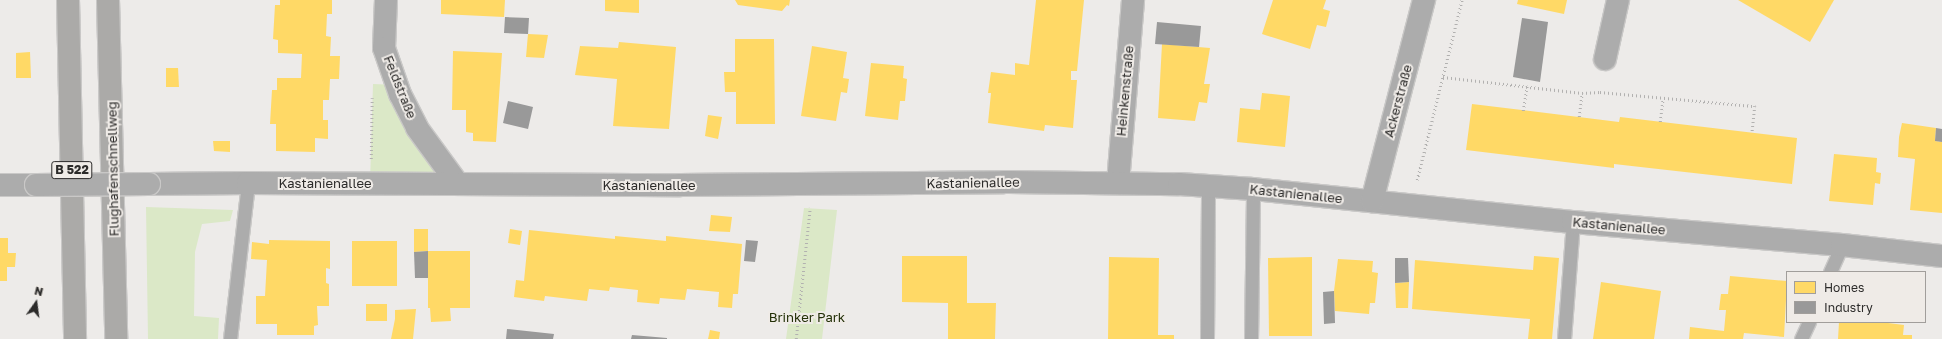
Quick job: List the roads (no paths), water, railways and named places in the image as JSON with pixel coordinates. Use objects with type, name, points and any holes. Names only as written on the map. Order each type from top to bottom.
[{"type":"highway","name":"B 522","points":[[68,0],[75,339]]},
{"type":"highway","name":"Flughafenschnellweg","points":[[108,0],[116,339]]},
{"type":"street","name":"Feldstraße","points":[[386,0],[384,48],[400,94],[417,128],[458,184]]},
{"type":"street","name":"Heinkenstraße","points":[[1118,183],[1133,0]]},
{"type":"street","name":"Ackerstraße","points":[[1372,201],[1424,0]]},
{"type":"street","points":[[1605,60],[1618,0]]},
{"type":"street","name":"Kastanienallee","points":[[0,185],[248,183],[1118,183],[1208,186],[1573,222],[1842,245],[1942,256]]},
{"type":"lane","points":[[230,339],[248,183]]},
{"type":"lane","points":[[1207,339],[1208,186]]},
{"type":"lane","points":[[1251,339],[1253,190]]},
{"type":"lane","points":[[1564,339],[1573,222]]},
{"type":"lane","points":[[1830,271],[1842,245]]},
{"type":"lane","points":[[1801,339],[1809,323]]},
{"type":"park label","name":"Brinker Park","points":[[807,317]]}]
